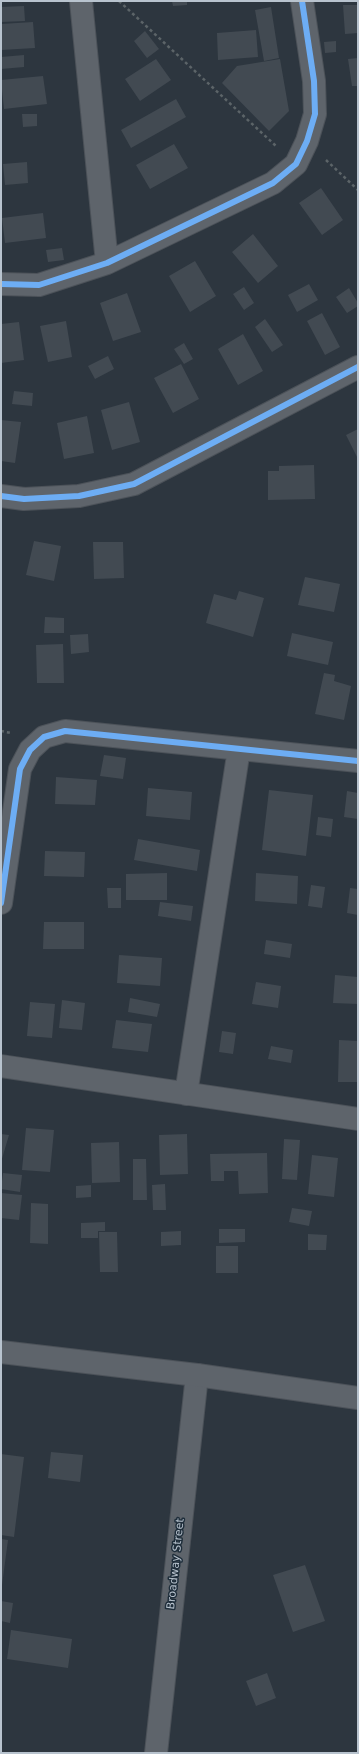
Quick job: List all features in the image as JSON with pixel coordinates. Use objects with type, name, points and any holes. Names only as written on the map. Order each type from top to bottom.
[{"type":"street","points":[[81,1],[107,263]]},
{"type":"street","points":[[1,284],[38,285],[107,263],[273,183],[296,164],[307,142],[315,114],[314,80],[302,1]]},
{"type":"street","points":[[1,496],[24,499],[79,496],[134,484],[358,367]]},
{"type":"street","points":[[1,903],[20,769],[30,750],[44,737],[65,731],[358,761]]},
{"type":"street","points":[[186,1094],[239,749]]},
{"type":"street","points":[[1,1066],[358,1118]]},
{"type":"street","points":[[1,1352],[197,1374],[358,1398]]},
{"type":"street","name":"Broadway Street","points":[[156,1753],[197,1374]]},
{"type":"path","points":[[119,1],[296,164]]},
{"type":"path","points":[[307,142],[358,190]]},
{"type":"building","points":[[172,1],[187,1],[187,5],[173,6]]},
{"type":"building","points":[[343,5],[358,5],[358,33],[345,34]]},
{"type":"building","points":[[24,6],[25,21],[1,22],[1,7]]},
{"type":"building","points":[[271,7],[279,58],[264,61],[255,10]]},
{"type":"building","points":[[33,22],[35,48],[1,50],[1,24]]},
{"type":"building","points":[[256,30],[258,57],[218,60],[217,33]]},
{"type":"building","points":[[145,31],[159,49],[147,58],[134,41]]},
{"type":"building","points":[[336,41],[336,52],[325,53],[324,42]]},
{"type":"building","points":[[24,55],[24,67],[1,69],[1,57]]},
{"type":"building","points":[[358,58],[358,86],[352,86],[348,59]]},
{"type":"building","points":[[156,59],[171,80],[140,101],[125,79]]},
{"type":"building","points":[[280,59],[289,111],[269,131],[222,83],[237,66]]},
{"type":"building","points":[[43,76],[47,104],[4,109],[1,80]]},
{"type":"building","points":[[176,99],[186,117],[131,148],[121,130]]},
{"type":"building","points":[[22,114],[37,114],[37,126],[23,127]]},
{"type":"building","points":[[174,144],[188,168],[150,189],[136,165]]},
{"type":"building","points":[[27,162],[28,183],[5,185],[3,164]]},
{"type":"building","points":[[321,188],[343,220],[322,235],[299,203]]},
{"type":"building","points":[[43,213],[46,238],[5,243],[2,218]]},
{"type":"building","points":[[253,234],[278,266],[258,283],[232,252]]},
{"type":"building","points":[[62,248],[64,260],[48,262],[46,250]]},
{"type":"building","points":[[195,261],[216,296],[190,312],[169,276]]},
{"type":"building","points":[[309,284],[318,300],[297,312],[288,295]]},
{"type":"building","points":[[244,287],[254,303],[244,310],[233,294]]},
{"type":"building","points":[[349,288],[358,303],[358,306],[347,313],[336,297]]},
{"type":"building","points":[[127,293],[141,332],[113,341],[100,303]]},
{"type":"building","points":[[322,313],[340,347],[325,355],[307,321]]},
{"type":"building","points":[[265,319],[283,345],[272,352],[255,327]]},
{"type":"building","points":[[66,321],[72,357],[48,362],[40,326]]},
{"type":"building","points":[[19,322],[24,360],[1,363],[1,324]]},
{"type":"building","points":[[243,334],[263,371],[238,385],[218,349]]},
{"type":"building","points":[[184,343],[193,359],[184,364],[174,349]]},
{"type":"building","points":[[108,356],[114,369],[95,379],[88,366]]},
{"type":"building","points":[[181,364],[199,399],[173,413],[154,378]]},
{"type":"building","points":[[14,391],[33,393],[32,406],[12,404]]},
{"type":"building","points":[[129,402],[140,442],[112,450],[101,410]]},
{"type":"building","points":[[87,416],[94,453],[64,459],[57,423]]},
{"type":"building","points":[[1,420],[21,422],[15,463],[1,461]]},
{"type":"building","points":[[358,429],[358,456],[357,457],[346,435]]},
{"type":"building","points":[[314,465],[315,499],[268,500],[268,471],[279,471],[279,466]]},
{"type":"building","points":[[34,541],[61,546],[54,581],[26,575]]},
{"type":"building","points":[[93,542],[123,542],[124,578],[94,579]]},
{"type":"building","points":[[305,577],[340,584],[334,612],[298,605]]},
{"type":"building","points":[[239,591],[264,598],[253,637],[206,623],[214,594],[236,600]]},
{"type":"building","points":[[45,617],[64,618],[64,633],[44,633]]},
{"type":"building","points":[[292,633],[333,642],[328,665],[287,656]]},
{"type":"building","points":[[88,634],[89,652],[71,654],[70,635]]},
{"type":"building","points":[[63,644],[64,683],[37,683],[36,645]]},
{"type":"building","points":[[324,673],[335,675],[334,681],[351,686],[344,720],[315,714]]},
{"type":"building","points":[[104,755],[126,758],[123,779],[100,776]]},
{"type":"building","points":[[56,777],[97,780],[95,805],[55,804]]},
{"type":"building","points":[[148,788],[192,792],[190,820],[146,816]]},
{"type":"building","points":[[269,790],[313,795],[306,856],[262,850]]},
{"type":"building","points":[[347,791],[358,793],[358,819],[344,817]]},
{"type":"building","points":[[318,817],[333,819],[331,837],[316,835]]},
{"type":"building","points":[[138,839],[200,850],[197,871],[134,860]]},
{"type":"building","points":[[45,851],[85,852],[84,877],[44,876]]},
{"type":"building","points":[[167,873],[167,900],[126,900],[126,874]]},
{"type":"building","points":[[256,873],[298,876],[297,904],[255,901]]},
{"type":"building","points":[[311,885],[325,887],[322,908],[308,906]]},
{"type":"building","points":[[107,888],[121,888],[121,908],[108,908]]},
{"type":"building","points":[[350,888],[358,889],[358,915],[347,913]]},
{"type":"building","points":[[160,902],[193,906],[191,921],[158,916]]},
{"type":"building","points":[[44,922],[84,922],[84,949],[43,949]]},
{"type":"building","points":[[266,940],[292,944],[290,958],[264,954]]},
{"type":"building","points":[[119,955],[162,958],[160,986],[117,983]]},
{"type":"building","points":[[335,975],[358,977],[358,1004],[333,1003]]},
{"type":"building","points":[[256,982],[281,986],[278,1008],[252,1004]]},
{"type":"building","points":[[130,998],[160,1004],[157,1017],[128,1012]]},
{"type":"building","points":[[62,1000],[85,1003],[82,1030],[59,1028]]},
{"type":"building","points":[[30,1002],[55,1004],[52,1038],[27,1036]]},
{"type":"building","points":[[116,1020],[152,1024],[148,1052],[112,1048]]},
{"type":"building","points":[[222,1031],[236,1033],[233,1054],[219,1052]]},
{"type":"building","points":[[339,1040],[358,1041],[358,1082],[338,1082]]},
{"type":"building","points":[[271,1046],[293,1050],[291,1063],[268,1059]]},
{"type":"building","points":[[26,1128],[54,1130],[50,1172],[22,1170]]},
{"type":"building","points":[[1,1134],[9,1135],[1,1162]]},
{"type":"building","points":[[187,1134],[188,1174],[160,1175],[159,1135]]},
{"type":"building","points":[[284,1139],[300,1140],[297,1180],[282,1179]]},
{"type":"building","points":[[119,1142],[120,1182],[92,1183],[91,1143]]},
{"type":"building","points":[[267,1153],[268,1193],[239,1194],[238,1171],[224,1171],[224,1181],[211,1181],[210,1154]]},
{"type":"building","points":[[312,1155],[338,1158],[334,1197],[308,1194]]},
{"type":"building","points":[[133,1159],[146,1159],[147,1200],[133,1200]]},
{"type":"building","points":[[3,1173],[22,1175],[20,1192],[1,1189]]},
{"type":"building","points":[[165,1184],[166,1210],[153,1210],[152,1185]]},
{"type":"building","points":[[91,1185],[91,1197],[76,1198],[76,1186]]},
{"type":"building","points":[[1,1193],[22,1195],[19,1220],[1,1218]]},
{"type":"building","points":[[31,1203],[48,1204],[48,1244],[30,1243]]},
{"type":"building","points":[[292,1208],[312,1211],[309,1226],[289,1222]]},
{"type":"building","points":[[105,1222],[105,1231],[98,1231],[98,1238],[81,1238],[81,1223]]},
{"type":"building","points":[[219,1229],[245,1229],[245,1242],[219,1243]]},
{"type":"building","points":[[181,1231],[181,1245],[161,1246],[161,1232]]},
{"type":"building","points":[[99,1232],[117,1232],[118,1272],[100,1272]]},
{"type":"building","points":[[308,1234],[327,1235],[326,1250],[308,1250]]},
{"type":"building","points":[[216,1246],[238,1246],[238,1273],[216,1273]]},
{"type":"building","points":[[51,1452],[83,1455],[80,1482],[48,1478]]},
{"type":"building","points":[[1,1454],[24,1457],[14,1537],[1,1535]]},
{"type":"building","points":[[1,1539],[8,1540],[2,1585],[1,1585]]},
{"type":"building","points":[[305,1565],[325,1621],[293,1632],[273,1575]]},
{"type":"building","points":[[1,1601],[13,1603],[10,1623],[1,1621]]},
{"type":"building","points":[[11,1630],[72,1639],[68,1668],[7,1659]]},
{"type":"building","points":[[267,1673],[276,1698],[256,1706],[246,1681]]},
{"type":"cycle path","points":[[1,284],[39,285],[107,263],[273,183],[296,164],[307,141],[315,114],[314,81],[302,1]]},
{"type":"cycle path","points":[[1,496],[24,499],[79,496],[134,484],[358,367]]},
{"type":"cycle path","points":[[1,903],[20,769],[30,750],[44,737],[65,731],[358,761]]}]
